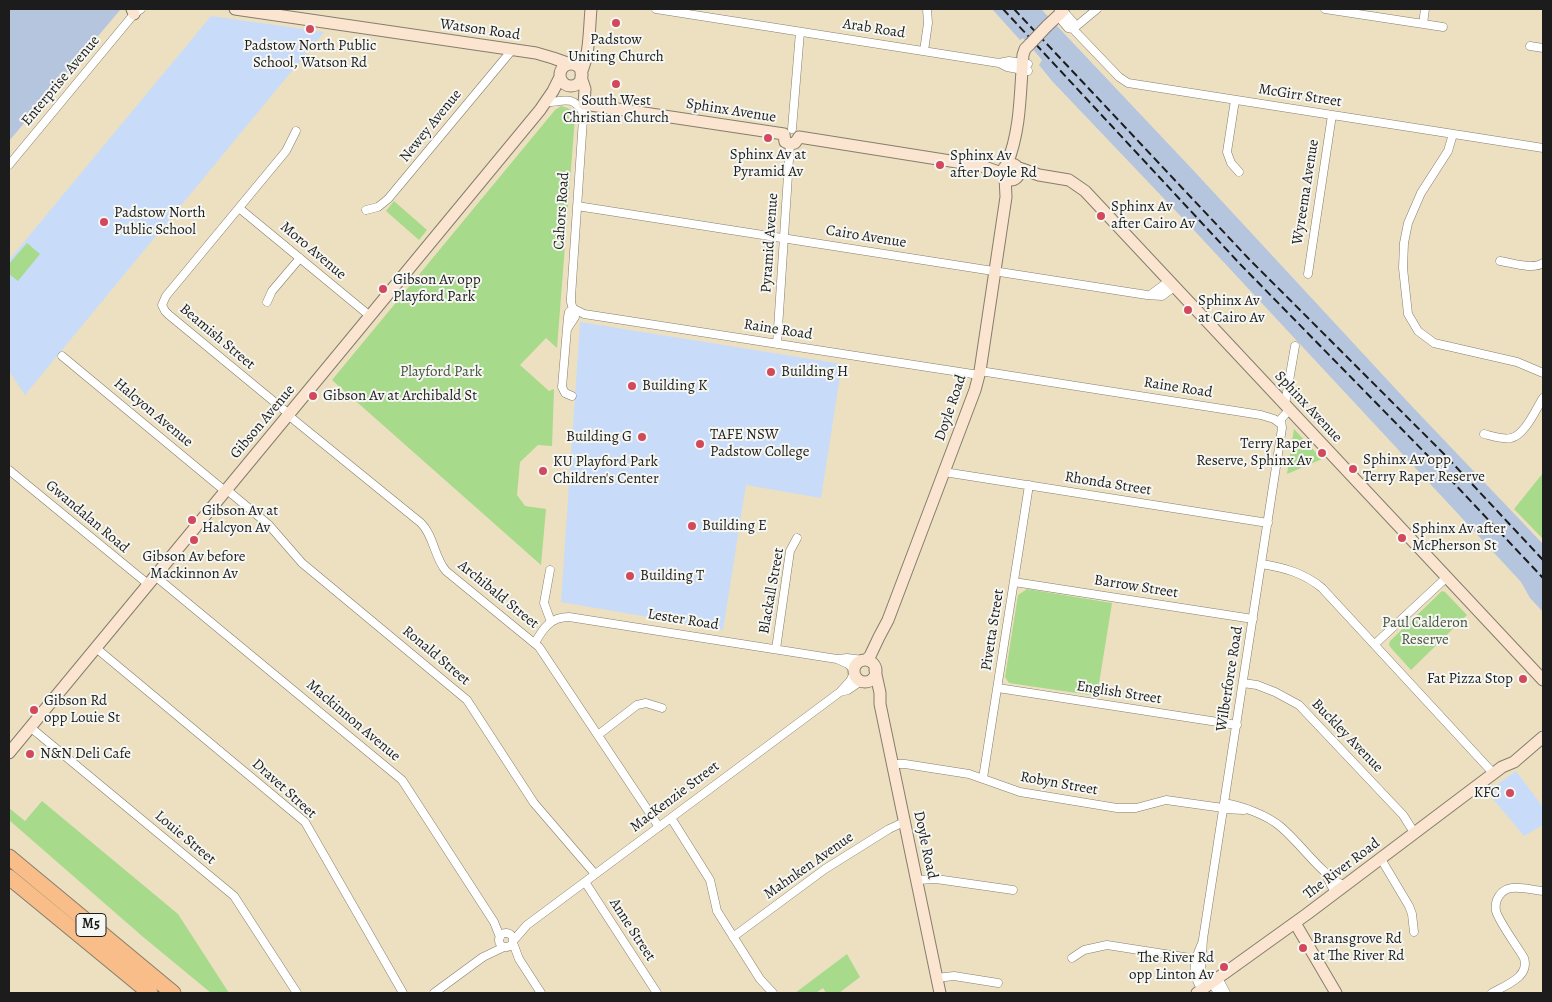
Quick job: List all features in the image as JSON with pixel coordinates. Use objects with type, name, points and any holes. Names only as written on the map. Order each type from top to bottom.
[{"type":"highway","name":"M5","points":[[9,857],[173,993]]},
{"type":"highway","name":"M5","points":[[9,877],[150,993]]},
{"type":"street","name":"Watson Road","points":[[235,9],[542,54],[566,69]]},
{"type":"street","name":"Cahors Road","points":[[572,396],[565,393],[562,387],[569,312],[574,309],[571,297],[585,89],[576,80],[586,61],[591,9]]},
{"type":"street","name":"Arab Road","points":[[656,9],[685,11],[800,32],[999,63],[1009,61],[1025,67]]},
{"type":"street","points":[[924,51],[928,23],[927,9]]},
{"type":"street","points":[[1058,11],[1068,28],[1073,29],[1097,9]]},
{"type":"street","points":[[1325,9],[1443,27]]},
{"type":"street","points":[[1423,24],[1425,9]]},
{"type":"street","name":"Enterprise Avenue","points":[[9,165],[136,10]]},
{"type":"street","name":"Doyle Road","points":[[940,993],[880,704],[879,687],[870,664],[872,653],[888,620],[975,390],[1020,106],[1026,90],[1024,52],[1058,11]]},
{"type":"street","name":"McGirr Street","points":[[1073,29],[1119,77],[1128,83],[1543,148]]},
{"type":"street","name":"Pyramid Avenue","points":[[778,344],[791,136],[800,32]]},
{"type":"street","points":[[566,69],[577,66],[576,80],[562,82],[566,69],[581,57],[588,45]]},
{"type":"street","points":[[1530,46],[1543,48]]},
{"type":"street","name":"Newey Avenue","points":[[366,210],[378,207],[388,199],[512,50]]},
{"type":"street","name":"Gibson Avenue","points":[[10,749],[96,648],[540,110],[566,69]]},
{"type":"street","name":"Gibson Avenue","points":[[540,110],[576,80]]},
{"type":"street","points":[[551,102],[566,100],[575,102],[584,110]]},
{"type":"street","points":[[1235,100],[1227,152],[1231,163],[1239,172]]},
{"type":"street","name":"Sphinx Avenue","points":[[584,110],[791,136],[1069,180],[1082,188],[1543,680]]},
{"type":"street","name":"Wyreema Avenue","points":[[1308,274],[1332,115]]},
{"type":"street","name":"Beamish Street","points":[[289,415],[169,315],[162,305],[166,296],[286,151],[296,131]]},
{"type":"street","points":[[1453,134],[1448,151],[1416,201],[1407,228],[1404,243],[1404,268],[1408,314],[1418,331],[1434,343],[1517,362],[1543,373]]},
{"type":"street","name":"Cairo Avenue","points":[[577,206],[1150,295],[1172,284]]},
{"type":"street","name":"Moro Avenue","points":[[239,208],[370,316]]},
{"type":"street","points":[[267,302],[272,290],[300,258]]},
{"type":"street","points":[[1500,261],[1534,266],[1543,263]]},
{"type":"street","name":"Raine Road","points":[[574,309],[584,314],[778,344],[1261,415],[1274,418],[1281,424]]},
{"type":"street","name":"Wilberforce Road","points":[[1208,986],[1194,975],[1203,939],[1237,725],[1282,428],[1281,418],[1290,410],[1295,346]]},
{"type":"street","name":"Halcyon Avenue","points":[[62,356],[226,490]]},
{"type":"street","points":[[1484,434],[1509,438],[1518,435],[1525,428],[1543,398]]},
{"type":"street","name":"Archibald Street","points":[[289,415],[421,523],[428,531],[446,571],[536,642],[659,827]]},
{"type":"street","name":"Gwandalan Road","points":[[9,470],[152,580]]},
{"type":"street","name":"Rhonda Street","points":[[944,472],[1268,522]]},
{"type":"street","name":"Pivetta Street","points":[[983,778],[1029,485]]},
{"type":"street","name":"Ronald Street","points":[[226,490],[269,525],[302,563],[467,700],[534,803],[595,874]]},
{"type":"street","name":"Blackall Street","points":[[776,649],[790,551],[797,538]]},
{"type":"street","points":[[1262,564],[1293,571],[1316,583],[1498,771]]},
{"type":"street","points":[[536,642],[542,631],[551,622],[544,603],[550,570]]},
{"type":"street","points":[[1375,644],[1447,577]]},
{"type":"street","name":"Mackinnon Avenue","points":[[152,580],[402,780],[503,935]]},
{"type":"street","name":"Barrow Street","points":[[1014,582],[1253,619]]},
{"type":"street","name":"Lester Road","points":[[551,622],[561,617],[574,617],[837,659],[847,658],[870,664]]},
{"type":"street","name":"Dravet Street","points":[[96,648],[305,822],[403,993]]},
{"type":"street","name":"Lester Road","points":[[837,659],[848,664],[859,676]]},
{"type":"street","points":[[857,664],[870,664],[873,678],[859,676],[857,664]]},
{"type":"street","name":"Doyle Road","points":[[859,676],[870,686],[880,704]]},
{"type":"street","name":"MacKenzie Street","points":[[434,993],[482,957],[503,935],[527,924],[585,882],[859,676]]},
{"type":"street","name":"Buckley Avenue","points":[[1243,685],[1256,689],[1263,688],[1282,695],[1299,705],[1418,831]]},
{"type":"street","name":"English Street","points":[[998,688],[1237,725]]},
{"type":"street","points":[[598,735],[637,705],[646,703],[662,708]]},
{"type":"street","name":"Louie Street","points":[[30,727],[234,896],[297,993]]},
{"type":"street","name":"The River Road","points":[[1498,771],[1512,755],[1543,728]]},
{"type":"street","name":"The River Road","points":[[1208,986],[1498,771],[1514,762],[1543,737]]},
{"type":"street","name":"Robyn Street","points":[[892,764],[905,764],[969,774],[1020,792],[1116,808],[1136,808],[1166,800],[1246,810],[1257,813],[1278,824],[1324,872]]},
{"type":"street","points":[[671,818],[708,876],[717,911],[760,979],[773,993]]},
{"type":"street","name":"Mahnken Avenue","points":[[733,937],[832,864],[889,829],[904,822]]},
{"type":"street","points":[[1381,859],[1409,906],[1414,932]]},
{"type":"street","points":[[1324,872],[1340,890]]},
{"type":"street","points":[[1324,872],[1336,881],[1340,890]]},
{"type":"street","points":[[917,880],[936,879],[1013,890]]},
{"type":"street","name":"Anne Street","points":[[585,882],[657,993]]},
{"type":"street","points":[[1492,993],[1519,977],[1526,965],[1524,958],[1498,914],[1496,904],[1498,898],[1503,892],[1512,888],[1543,891]]},
{"type":"street","points":[[1294,923],[1336,993]]},
{"type":"street","name":"MacKenzie Street","points":[[482,957],[509,944],[527,924]]},
{"type":"street","points":[[509,944],[500,943],[503,935],[511,934],[509,944],[541,993]]},
{"type":"street","points":[[1072,958],[1084,950],[1107,945],[1199,960]]},
{"type":"street","points":[[936,978],[954,976],[998,983]]},
{"type":"street","points":[[1208,986],[1218,993]]},
{"type":"street","points":[[1208,986],[1226,993]]},
{"type":"shaded area","points":[[9,9],[121,9],[9,141]]},
{"type":"shaded area","points":[[992,9],[1041,9],[1543,544],[1543,612],[1530,598],[1521,582],[1460,516],[1052,81],[1039,65],[1042,60],[1023,38],[1020,40]]},
{"type":"shaded area","name":"Padstow North Public School","points":[[211,16],[324,32],[25,395],[9,371],[9,260]]},
{"type":"shaded area","name":"TAFE NSW Padstow College","points":[[580,322],[842,364],[821,498],[746,485],[723,630],[561,602]]},
{"type":"shaded area","points":[[1516,771],[1543,807],[1543,825],[1524,836],[1487,792]]},
{"type":"green space","name":"Playford Park","points":[[561,106],[570,109],[575,117],[557,348],[546,338],[520,365],[549,391],[554,389],[552,446],[538,445],[520,462],[517,495],[525,506],[546,509],[541,565],[332,380],[555,110]]},
{"type":"green space","points":[[394,201],[427,230],[419,240],[386,211]]},
{"type":"green space","points":[[27,243],[40,254],[18,281],[9,274],[9,264]]},
{"type":"green space","points":[[1294,429],[1322,459],[1287,474]]},
{"type":"green space","points":[[1543,473],[1543,539],[1514,509]]},
{"type":"green space","points":[[1027,589],[1112,603],[1097,696],[1009,683],[1005,677],[1018,595]]},
{"type":"green space","name":"Paul Calderon Reserve","points":[[1442,591],[1467,615],[1411,670],[1391,648],[1389,645],[1390,641]]},
{"type":"green space","points":[[42,801],[178,914],[229,993],[211,993],[142,936],[9,820],[9,808],[25,821]]},
{"type":"green space","points":[[847,954],[860,977],[839,993],[826,993],[823,988],[816,993],[795,993]]},
{"type":"railway","points":[[1003,9],[1240,264],[1434,462],[1543,578]]},
{"type":"railway","points":[[1014,9],[1249,259],[1444,454],[1543,560]]},
{"type":"place","name":"Padstow Uniting Church","points":[[616,23]]},
{"type":"place","name":"Padstow North Public School, Watson Rd","points":[[310,29]]},
{"type":"place","name":"South West Christian Church","points":[[616,84]]},
{"type":"place","name":"Sphinx Av at Pyramid Av","points":[[768,138]]},
{"type":"place","name":"Sphinx Av after Doyle Rd","points":[[940,165]]},
{"type":"place","name":"Sphinx Av after Cairo Av","points":[[1101,216]]},
{"type":"place","name":"Padstow North Public School","points":[[104,222]]},
{"type":"place","name":"Gibson Av opp Playford Park","points":[[383,289]]},
{"type":"place","name":"Sphinx Av at Cairo Av","points":[[1188,310]]},
{"type":"place","name":"Building H","points":[[771,372]]},
{"type":"place","name":"Building K","points":[[632,386]]},
{"type":"place","name":"Gibson Av at Archibald St","points":[[313,396]]},
{"type":"place","name":"Building G","points":[[642,437]]},
{"type":"place","name":"TAFE NSW Padstow College","points":[[700,444]]},
{"type":"place","name":"Terry Raper Reserve, Sphinx Av","points":[[1322,453]]},
{"type":"place","name":"Sphinx Av opp Terry Raper Reserve","points":[[1353,469]]},
{"type":"place","name":"KU Playford Park Children's Center","points":[[543,471]]},
{"type":"place","name":"Gibson Av at Halcyon Av","points":[[192,520]]},
{"type":"place","name":"Building E","points":[[692,526]]},
{"type":"place","name":"Sphinx Av after McPherson St","points":[[1402,538]]},
{"type":"place","name":"Gibson Av before Mackinnon Av","points":[[194,540]]},
{"type":"place","name":"Building T","points":[[630,576]]},
{"type":"place","name":"Fat Pizza Stop","points":[[1523,679]]},
{"type":"place","name":"Gibson Rd opp Louie St","points":[[34,710]]},
{"type":"place","name":"N&N Deli Cafe","points":[[30,754]]},
{"type":"place","name":"KFC","points":[[1510,793]]},
{"type":"place","name":"Bransgrove Rd at The River Rd","points":[[1303,948]]},
{"type":"place","name":"The River Rd opp Linton Av","points":[[1224,967]]}]
